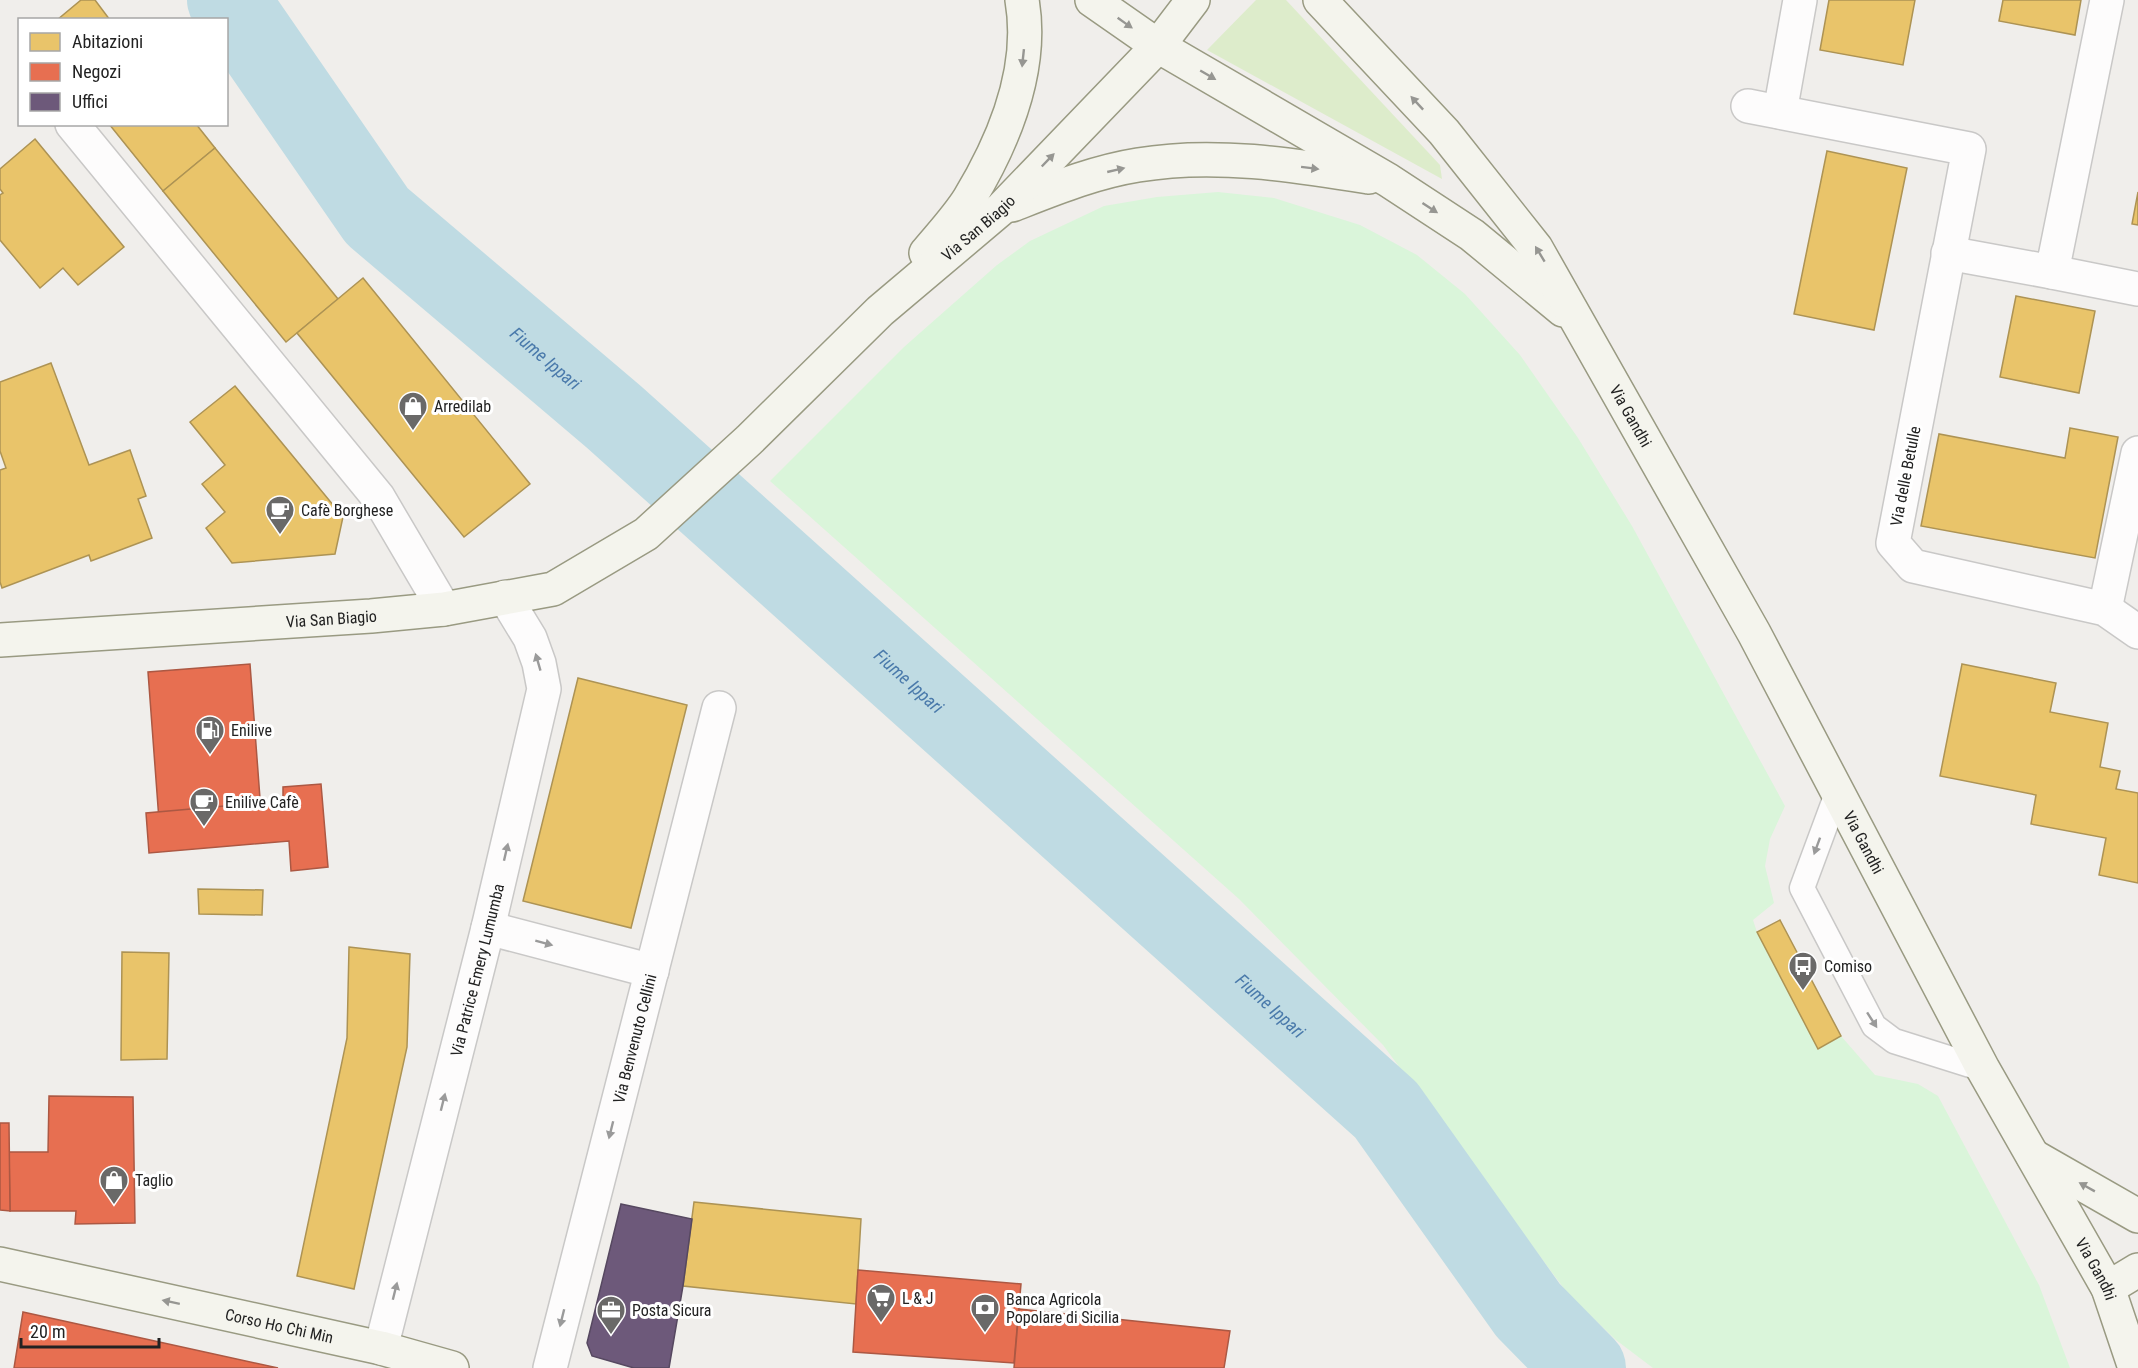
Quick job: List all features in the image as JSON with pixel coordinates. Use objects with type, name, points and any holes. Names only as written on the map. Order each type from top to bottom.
[{"type":"main road","points":[[880,311],[968,201],[994,151],[1012,109],[1024,58],[1022,0]]},
{"type":"main road","points":[[1092,0],[1158,46],[1388,180],[1472,235],[1579,323]]},
{"type":"main road","name":"Via San Biagio","points":[[0,640],[371,616],[444,609],[553,589],[646,534],[749,440],[880,311],[1002,208],[1158,46],[1193,0]]},
{"type":"main road","name":"Via Gandhi","points":[[1320,0],[1444,132],[1536,248],[1754,633],[1983,1069],[2032,1156],[2123,1290],[2135,1368]]},
{"type":"main road","points":[[1002,208],[1084,177],[1138,165],[1179,160],[1231,161],[1313,168],[1388,180]]},
{"type":"main road","points":[[2032,1156],[2138,1216]]},
{"type":"main road","name":"Corso Ho Chi Min","points":[[0,1264],[381,1348],[440,1366]]},
{"type":"main road","points":[[2123,1290],[2138,1270]]},
{"type":"street","points":[[1780,112],[1800,0]]},
{"type":"street","points":[[2052,272],[2107,0]]},
{"type":"street","name":"Via delle Betulle","points":[[1748,106],[1969,149],[1893,543],[1912,566],[2105,609],[2138,632]]},
{"type":"street","points":[[74,126],[378,497],[444,609]]},
{"type":"street","points":[[1948,253],[2138,289]]},
{"type":"street","points":[[2105,609],[2138,453]]},
{"type":"street","name":"Via Patrice Emery Lumumba","points":[[381,1348],[488,928],[544,690],[539,663],[530,638],[505,597]]},
{"type":"street","name":"Via Benvenuto Cellini","points":[[550,1368],[718,708]]},
{"type":"street","points":[[488,928],[652,971]]},
{"type":"lane","points":[[1838,791],[1802,888],[1874,1026],[1893,1041],[1983,1069]]},
{"type":"green space","points":[[1256,0],[1286,0],[1440,165],[1442,179],[1207,50]]},
{"type":"green space","points":[[1218,192],[1274,198],[1360,225],[1417,255],[1465,294],[1520,355],[1578,438],[1632,526],[1785,806],[1770,839],[1765,866],[1774,903],[1753,920],[1757,932],[1818,1049],[1841,1036],[1875,1075],[1918,1084],[1938,1096],[2039,1285],[2070,1368],[1653,1368],[1616,1340],[1568,1294],[1383,1045],[1239,899],[770,481],[904,347],[997,265],[1030,241],[1104,206],[1157,197]]},
{"type":"building: Abitazioni","points":[[81,0],[95,0],[108,18],[59,18]]},
{"type":"building: Abitazioni","points":[[1829,0],[1915,0],[1903,65],[1820,50]]},
{"type":"building: Abitazioni","points":[[2003,0],[2081,0],[2075,35],[1999,21]]},
{"type":"building: Abitazioni","points":[[111,126],[198,126],[215,148],[163,191]]},
{"type":"building: Abitazioni","points":[[35,139],[124,247],[78,285],[63,268],[40,288],[0,240],[0,195],[3,193],[0,189],[0,169]]},
{"type":"building: Abitazioni","points":[[215,148],[338,299],[286,342],[163,191]]},
{"type":"building: Abitazioni","points":[[1827,151],[1907,168],[1874,330],[1794,314]]},
{"type":"building: Abitazioni","points":[[2138,192],[2138,225],[2132,224]]},
{"type":"building: Abitazioni","points":[[363,278],[530,484],[464,537],[297,333]]},
{"type":"building: Abitazioni","points":[[2016,296],[2095,311],[2079,393],[2000,377]]},
{"type":"building: Abitazioni","points":[[51,363],[89,465],[130,450],[146,496],[138,499],[152,538],[91,561],[89,555],[2,588],[0,582],[0,470],[6,468],[0,451],[0,382]]},
{"type":"building: Abitazioni","points":[[235,386],[343,517],[335,554],[232,563],[206,528],[225,512],[202,484],[225,465],[190,422]]},
{"type":"building: Abitazioni","points":[[2070,428],[2118,437],[2095,558],[1921,526],[1939,434],[2065,458]]},
{"type":"building: Abitazioni","points":[[1962,664],[2056,683],[2050,712],[2108,723],[2100,767],[2120,771],[2116,789],[2138,793],[2138,883],[2099,875],[2106,838],[2031,824],[2036,795],[1940,776]]},
{"type":"building: Abitazioni","points":[[578,678],[687,705],[631,928],[523,901]]},
{"type":"building: Abitazioni","points":[[198,889],[263,890],[262,915],[199,914]]},
{"type":"building: Abitazioni","points":[[1780,920],[1841,1036],[1818,1049],[1757,932]]},
{"type":"building: Abitazioni","points":[[349,947],[410,954],[407,1047],[354,1289],[297,1276],[347,1038]]},
{"type":"building: Abitazioni","points":[[122,952],[169,953],[167,1059],[121,1060]]},
{"type":"building: Abitazioni","points":[[694,1202],[861,1219],[856,1304],[683,1286]]},
{"type":"building: Negozi","points":[[250,664],[261,812],[159,820],[148,672]]},
{"type":"building: Negozi","points":[[321,784],[328,867],[291,871],[289,841],[149,853],[146,813],[283,801],[283,787]]},
{"type":"building: Negozi","points":[[49,1096],[133,1097],[135,1223],[75,1224],[76,1211],[10,1211],[9,1152],[48,1152]]},
{"type":"building: Negozi","points":[[0,1123],[9,1123],[10,1211],[0,1210]]},
{"type":"building: Negozi","points":[[858,1270],[1021,1284],[1014,1363],[853,1352]]},
{"type":"building: Negozi","points":[[1019,1309],[1230,1331],[1224,1368],[1014,1368]]},
{"type":"building: Negozi","points":[[23,1312],[278,1368],[14,1368]]},
{"type":"building: Uffici","points":[[621,1204],[692,1219],[669,1368],[634,1368],[592,1356],[587,1343]]},
{"type":"waterway","name":"Fiume Ippari","points":[[228,0],[377,216],[614,417],[1386,1110],[1528,1310],[1585,1368]]},
{"type":"place","name":"Arredilab","points":[[413,432]]},
{"type":"place","name":"Cafè Borghese","points":[[280,536]]},
{"type":"place","name":"Enilive","points":[[210,756]]},
{"type":"place","name":"Enilive Cafè","points":[[204,828]]},
{"type":"place","name":"Comiso","points":[[1803,992]]},
{"type":"place","name":"Taglio","points":[[114,1206]]},
{"type":"place","name":"L & J","points":[[881,1324]]},
{"type":"place","name":"Banca Agricola Popolare di Sicilia","points":[[985,1334]]},
{"type":"place","name":"Posta Sicura","points":[[611,1336]]}]
